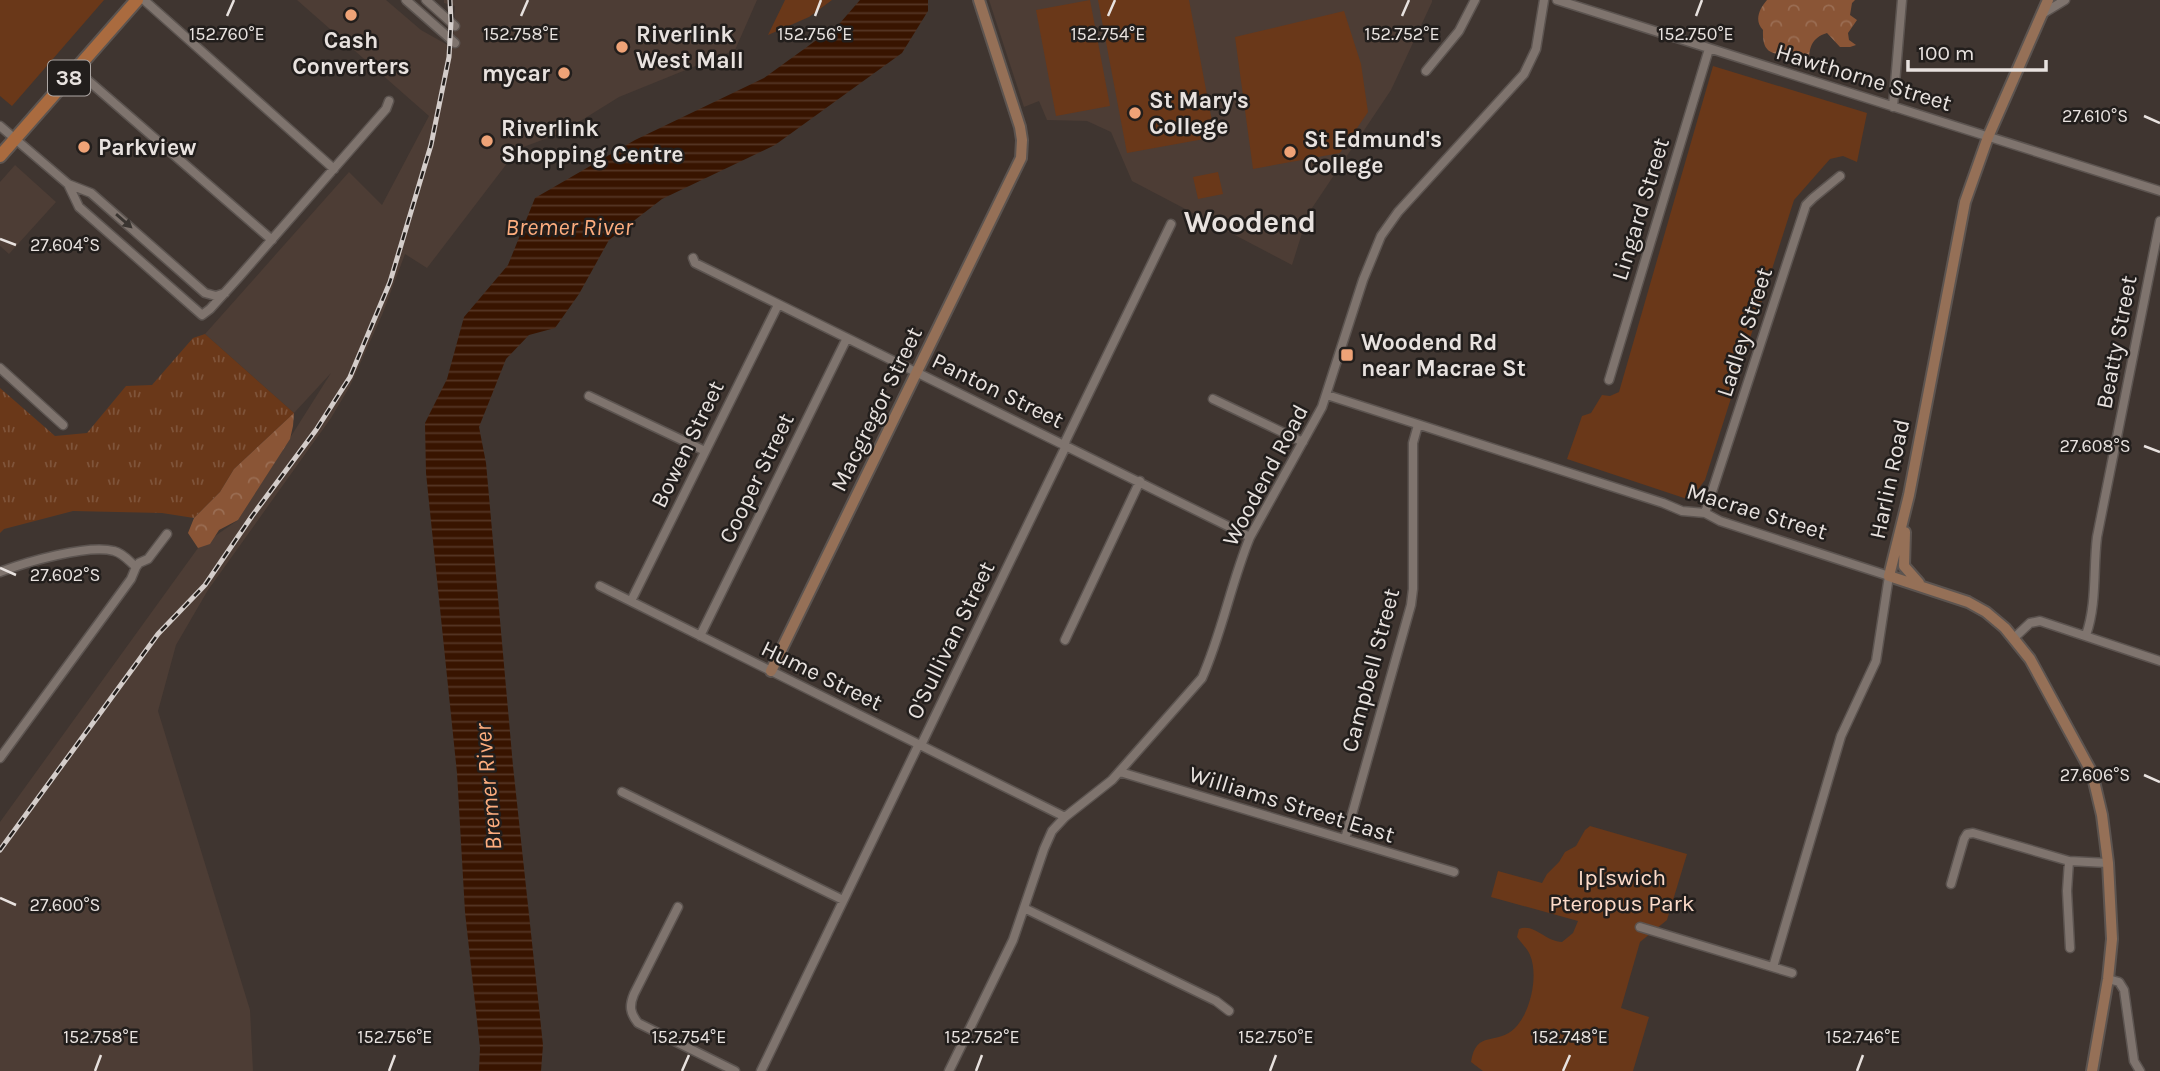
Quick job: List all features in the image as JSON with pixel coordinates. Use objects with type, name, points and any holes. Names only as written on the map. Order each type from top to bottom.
[{"type":"main road","name":"38","points":[[0,156],[137,0]]},
{"type":"main road","name":"Macgregor Street","points":[[771,671],[1018,166],[1022,148],[1020,127],[979,0]]},
{"type":"main road","name":"Harlin Road","points":[[1889,576],[1909,495],[1961,215],[1988,137],[2048,0]]},
{"type":"main road","points":[[1909,495],[1903,561],[1909,574],[1925,588]]},
{"type":"main road","name":"Macrae Street","points":[[1889,576],[1958,598],[1995,618],[2030,659],[2092,773],[2102,815],[2108,863],[2112,939],[2108,979],[2091,1071]]},
{"type":"street","points":[[144,0],[334,169]]},
{"type":"street","points":[[406,0],[455,43]]},
{"type":"street","points":[[426,0],[455,26]]},
{"type":"street","points":[[1426,71],[1458,31],[1475,0]]},
{"type":"street","name":"Woodend Road","points":[[949,1071],[1013,940],[1052,831],[1120,772],[1202,678],[1211,659],[1250,537],[1327,395],[1363,281],[1381,236],[1398,212],[1524,74],[1536,49],[1544,0]]},
{"type":"street","name":"Hawthorne Street","points":[[1557,0],[2160,191]]},
{"type":"street","points":[[1893,107],[1902,0]]},
{"type":"street","points":[[2042,14],[2065,0]]},
{"type":"street","name":"Lingard Street","points":[[1609,380],[1709,49]]},
{"type":"street","points":[[76,70],[272,240]]},
{"type":"street","points":[[68,184],[79,207],[202,315],[272,240],[386,109],[389,101]]},
{"type":"street","points":[[0,125],[68,184],[91,193],[205,293],[216,296],[227,291]]},
{"type":"street","name":"Ladley Street","points":[[1705,513],[1806,205],[1840,176]]},
{"type":"street","name":"Beatty Street","points":[[2086,635],[2092,612],[2093,572],[2098,537],[2160,221]]},
{"type":"street","name":"O'Sullivan Street","points":[[761,1071],[1171,224]]},
{"type":"street","name":"Panton Street","points":[[693,258],[695,263],[778,305],[1250,537]]},
{"type":"street","name":"Bowen Street","points":[[631,601],[778,305]]},
{"type":"street","name":"Cooper Street","points":[[700,635],[846,338]]},
{"type":"street","points":[[0,368],[63,425]]},
{"type":"street","name":"Macrae Street","points":[[1327,395],[1682,511],[1705,513],[1720,521],[1889,576]]},
{"type":"street","points":[[589,396],[705,451]]},
{"type":"street","points":[[1213,399],[1303,442]]},
{"type":"street","name":"Campbell Street","points":[[1345,839],[1411,605],[1413,443],[1418,425]]},
{"type":"street","points":[[1065,640],[1140,481]]},
{"type":"street","points":[[0,758],[131,579],[136,567],[148,559],[167,534]]},
{"type":"street","points":[[0,572],[84,550],[113,551],[136,567]]},
{"type":"street","name":"Harlin Road","points":[[1773,967],[1841,736],[1876,661],[1889,576]]},
{"type":"street","name":"Hume Street","points":[[600,586],[1065,817]]},
{"type":"street","points":[[2014,638],[2030,623],[2040,621],[2160,661]]},
{"type":"street","name":"Williams Street East","points":[[1120,772],[1454,872]]},
{"type":"street","points":[[622,792],[844,900]]},
{"type":"street","points":[[1951,884],[1964,839],[1968,834],[2069,861],[2108,863]]},
{"type":"street","points":[[2069,861],[2067,891],[2070,948]]},
{"type":"street","points":[[678,907],[634,994],[630,1008],[638,1023],[735,1071]]},
{"type":"street","points":[[1024,908],[1216,1001],[1229,1011]]},
{"type":"street","points":[[1640,927],[1792,973]]},
{"type":"street","points":[[2108,979],[2119,982],[2124,990],[2134,1061],[2140,1071]]},
{"type":"shaded area","points":[[297,0],[386,0],[421,30],[453,48],[455,6],[444,3],[444,0],[757,0],[735,50],[619,97],[561,133],[518,149],[427,268],[405,254],[382,315],[350,386],[331,418],[208,590],[176,645],[158,711],[250,1010],[253,1071],[0,1071],[0,822],[198,548],[238,520],[331,373],[294,413],[205,334],[349,172],[382,205],[429,116]]},
{"type":"shaded area","points":[[989,0],[1432,2],[1391,90],[1308,214],[1292,265],[1132,181],[1111,132],[1087,121],[1047,120],[1039,101],[1024,107]]},
{"type":"shaded area","points":[[15,165],[56,202],[9,254],[0,246],[0,182]]},
{"type":"green space","points":[[0,0],[104,0],[12,106],[0,96]]},
{"type":"green space","points":[[785,0],[832,0],[809,17],[768,35]]},
{"type":"green space","points":[[1090,0],[1110,106],[1056,116],[1036,10]]},
{"type":"green space","points":[[1098,0],[1189,0],[1215,137],[1127,153]]},
{"type":"green space","points":[[1767,0],[1855,0],[1850,15],[1857,20],[1848,33],[1849,40],[1856,45],[1840,47],[1827,33],[1812,44],[1809,63],[1770,52],[1764,44],[1763,30],[1758,19]]},
{"type":"green space","points":[[1344,11],[1361,64],[1368,112],[1340,153],[1253,169],[1235,37]]},
{"type":"green space","points":[[1713,66],[1867,113],[1857,162],[1843,156],[1830,159],[1794,200],[1705,480],[1690,500],[1567,459],[1582,416],[1591,413],[1602,395],[1610,396],[1619,392]]},
{"type":"green space","points":[[1218,172],[1223,194],[1198,199],[1193,177]]},
{"type":"green space","points":[[205,334],[294,413],[234,469],[220,492],[194,518],[162,513],[73,511],[4,529],[0,533],[0,388],[55,436],[87,433],[126,386],[152,385],[193,338]]},
{"type":"green space","points":[[294,413],[290,439],[238,520],[219,530],[210,544],[198,548],[188,533],[194,518],[220,492],[234,469]]},
{"type":"green space","name":"Ip[swich Pteropus Park","points":[[1590,826],[1687,854],[1667,920],[1640,942],[1621,1008],[1649,1017],[1633,1071],[1483,1071],[1471,1062],[1477,1045],[1515,1028],[1525,1013],[1532,994],[1533,964],[1529,953],[1517,937],[1519,929],[1535,930],[1562,942],[1573,933],[1578,921],[1491,897],[1498,871],[1542,883],[1565,852],[1576,846]]},
{"type":"water","name":"Bremer River","points":[[860,0],[928,0],[928,11],[902,53],[775,145],[662,199],[609,240],[579,294],[555,328],[529,335],[506,359],[479,427],[486,463],[513,766],[543,1045],[541,1071],[479,1071],[480,1048],[465,912],[457,773],[426,473],[425,423],[447,379],[464,317],[508,265],[535,198],[635,140],[764,78],[840,23]]},
{"type":"railway","points":[[0,850],[158,634],[205,585],[316,430],[350,377],[390,282],[431,145],[449,57],[450,0]]},
{"type":"place","name":"Cash Converters","points":[[351,15]]},
{"type":"place","name":"Riverlink West Mall","points":[[622,47]]},
{"type":"place","name":"mycar","points":[[564,73]]},
{"type":"place","name":"St Mary's College","points":[[1135,113]]},
{"type":"place","name":"Riverlink Shopping Centre","points":[[487,141]]},
{"type":"place","name":"Parkview","points":[[84,147]]},
{"type":"place","name":"St Edmund's College","points":[[1290,152]]},
{"type":"place","name":"Woodend Rd near Macrae St","points":[[1347,355]]},
{"type":"district","name":"Woodend","points":[[1250,222]]}]
